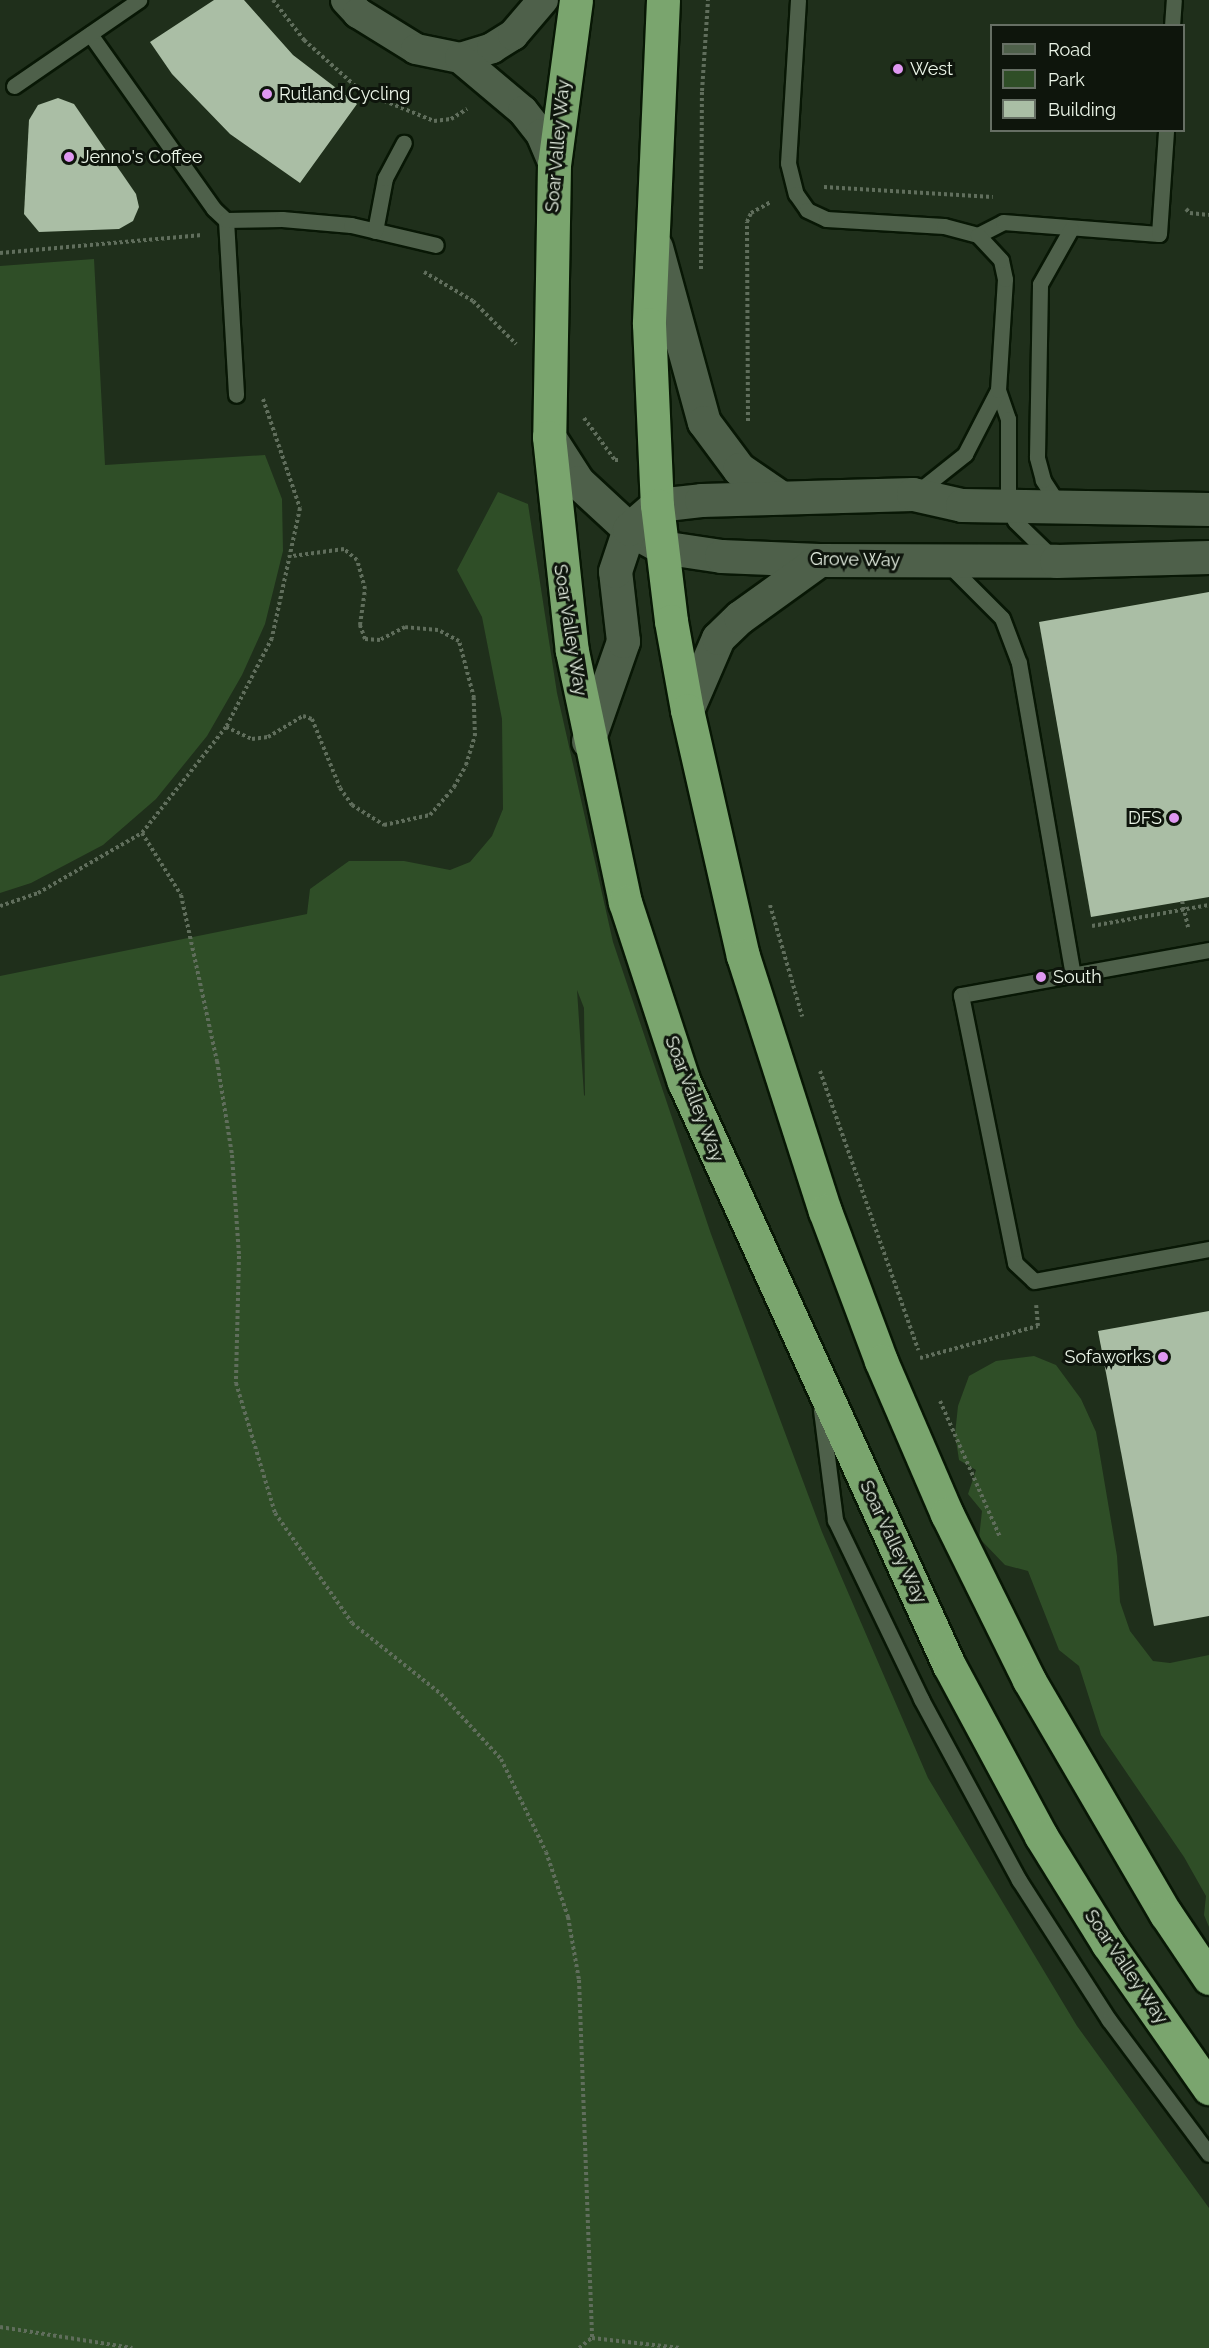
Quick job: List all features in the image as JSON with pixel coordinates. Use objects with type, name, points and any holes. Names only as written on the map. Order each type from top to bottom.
[{"type":"highway","name":"Soar Valley Way","points":[[576,0],[554,164],[549,300],[549,437],[559,552],[588,741],[625,902],[684,1082],[949,1665],[1008,1776],[1108,1944],[1209,2088]]},
{"type":"highway","points":[[663,0],[649,324],[657,505],[661,547],[687,710],[743,956],[807,1160],[881,1361],[947,1514],[1029,1680],[1166,1914],[1209,1977]]},
{"type":"street","points":[[346,0],[358,13],[416,49],[460,58],[523,111],[541,134],[554,164]]},
{"type":"street","points":[[460,58],[492,48],[513,35],[543,0]]},
{"type":"street","points":[[654,237],[704,422],[739,469],[780,497]]},
{"type":"street","name":"Grove Way","points":[[549,437],[578,482],[628,530],[661,547],[721,555],[819,560],[1056,561],[1209,557]]},
{"type":"street","points":[[588,741],[623,641],[615,572],[628,530],[657,505],[780,497],[913,494],[962,505],[1209,509]]},
{"type":"street","points":[[687,710],[718,638],[740,617],[819,560]]},
{"type":"lane","points":[[14,86],[140,0]]},
{"type":"lane","points":[[798,0],[788,163],[796,194],[807,210],[826,219],[944,226],[978,235],[1001,260],[1005,279],[998,390],[1008,419],[1008,505],[1015,521],[1056,561]]},
{"type":"lane","points":[[1172,24],[1174,0]]},
{"type":"lane","points":[[90,34],[214,209],[226,220],[282,219],[375,231],[436,245]]},
{"type":"lane","points":[[978,235],[1003,222],[1159,234],[1166,132]]},
{"type":"lane","points":[[375,231],[386,178],[404,143]]},
{"type":"lane","points":[[226,220],[236,395]]},
{"type":"lane","points":[[1059,505],[1043,480],[1037,456],[1040,284],[1071,229]]},
{"type":"lane","points":[[913,494],[965,454],[998,390]]},
{"type":"lane","points":[[945,561],[1002,618],[1020,663],[1073,975]]},
{"type":"lane","points":[[1209,950],[961,995],[1015,1263],[1034,1281],[1209,1250]]},
{"type":"lane","points":[[816,1376],[835,1520],[921,1699],[1019,1880],[1109,2020],[1209,2154]]},
{"type":"path","points":[[273,0],[304,40],[362,92],[434,120],[451,119],[474,106]]},
{"type":"path","points":[[701,281],[702,102],[708,0]]},
{"type":"path","points":[[0,253],[199,234],[227,240]]},
{"type":"path","points":[[416,269],[473,301],[520,348]]},
{"type":"path","points":[[0,906],[38,893],[142,833],[226,727],[272,638],[292,556],[300,508],[261,393]]},
{"type":"path","points":[[226,727],[252,739],[268,737],[303,716],[312,718],[340,788],[352,805],[384,825],[430,815],[454,787],[466,765],[475,735],[474,698],[459,641],[438,630],[405,627],[380,640],[365,639],[360,625],[365,589],[357,560],[344,549],[292,556]]},
{"type":"path","points":[[142,833],[181,895],[195,957],[232,1155],[238,1256],[236,1383],[275,1513],[352,1623],[441,1694],[501,1759],[546,1852],[568,1917],[579,1980],[592,2338]]},
{"type":"path","points":[[767,893],[806,1028]]},
{"type":"path","points":[[1067,930],[1209,905]]},
{"type":"path","points":[[816,1061],[925,1369]]},
{"type":"path","points":[[920,1358],[1038,1326],[1034,1281]]},
{"type":"path","points":[[935,1391],[1002,1539]]},
{"type":"path","points":[[0,2327],[132,2348]]},
{"type":"path","points":[[579,2348],[592,2338],[680,2348]]},
{"type":"green space","points":[[94,259],[105,465],[265,455],[282,499],[283,551],[265,624],[242,675],[207,736],[156,799],[103,845],[31,883],[0,893],[0,266]]},
{"type":"green space","points":[[498,492],[528,504],[557,693],[613,942],[711,1234],[822,1532],[928,1778],[1077,2026],[1209,2208],[1209,2348],[0,2348],[0,976],[307,914],[310,889],[349,861],[404,861],[450,870],[470,862],[492,836],[503,809],[502,719],[482,617],[457,570]],"holes":[[[577,990],[584,1008],[585,1096]]]},
{"type":"green space","points":[[1034,1356],[1056,1365],[1081,1399],[1096,1432],[1117,1556],[1120,1602],[1130,1631],[1153,1661],[1170,1663],[1209,1655],[1209,1927],[1204,1915],[1206,1896],[1184,1857],[1101,1735],[1079,1666],[1059,1650],[1028,1571],[1005,1565],[979,1538],[982,1511],[968,1494],[976,1470],[959,1460],[955,1434],[958,1406],[969,1376],[996,1361]]},
{"type":"building","name":"Rutland Cycling","points":[[214,0],[244,0],[293,55],[357,104],[300,183],[230,134],[172,74],[150,42]]},
{"type":"building","name":"Jenno's Coffee","points":[[58,98],[74,104],[136,194],[139,207],[133,221],[119,229],[39,232],[24,214],[29,120],[38,105]]},
{"type":"building","points":[[1209,592],[1209,897],[1091,917],[1039,622]]},
{"type":"building","points":[[1209,1311],[1209,1616],[1154,1626],[1098,1331]]},
{"type":"place","name":"West","points":[[898,69]]},
{"type":"place","name":"Rutland Cycling","points":[[267,94]]},
{"type":"place","name":"Jenno's Coffee","points":[[69,157]]},
{"type":"place","name":"DFS","points":[[1174,818]]},
{"type":"place","name":"South","points":[[1041,977]]},
{"type":"place","name":"Sofaworks","points":[[1163,1357]]}]
